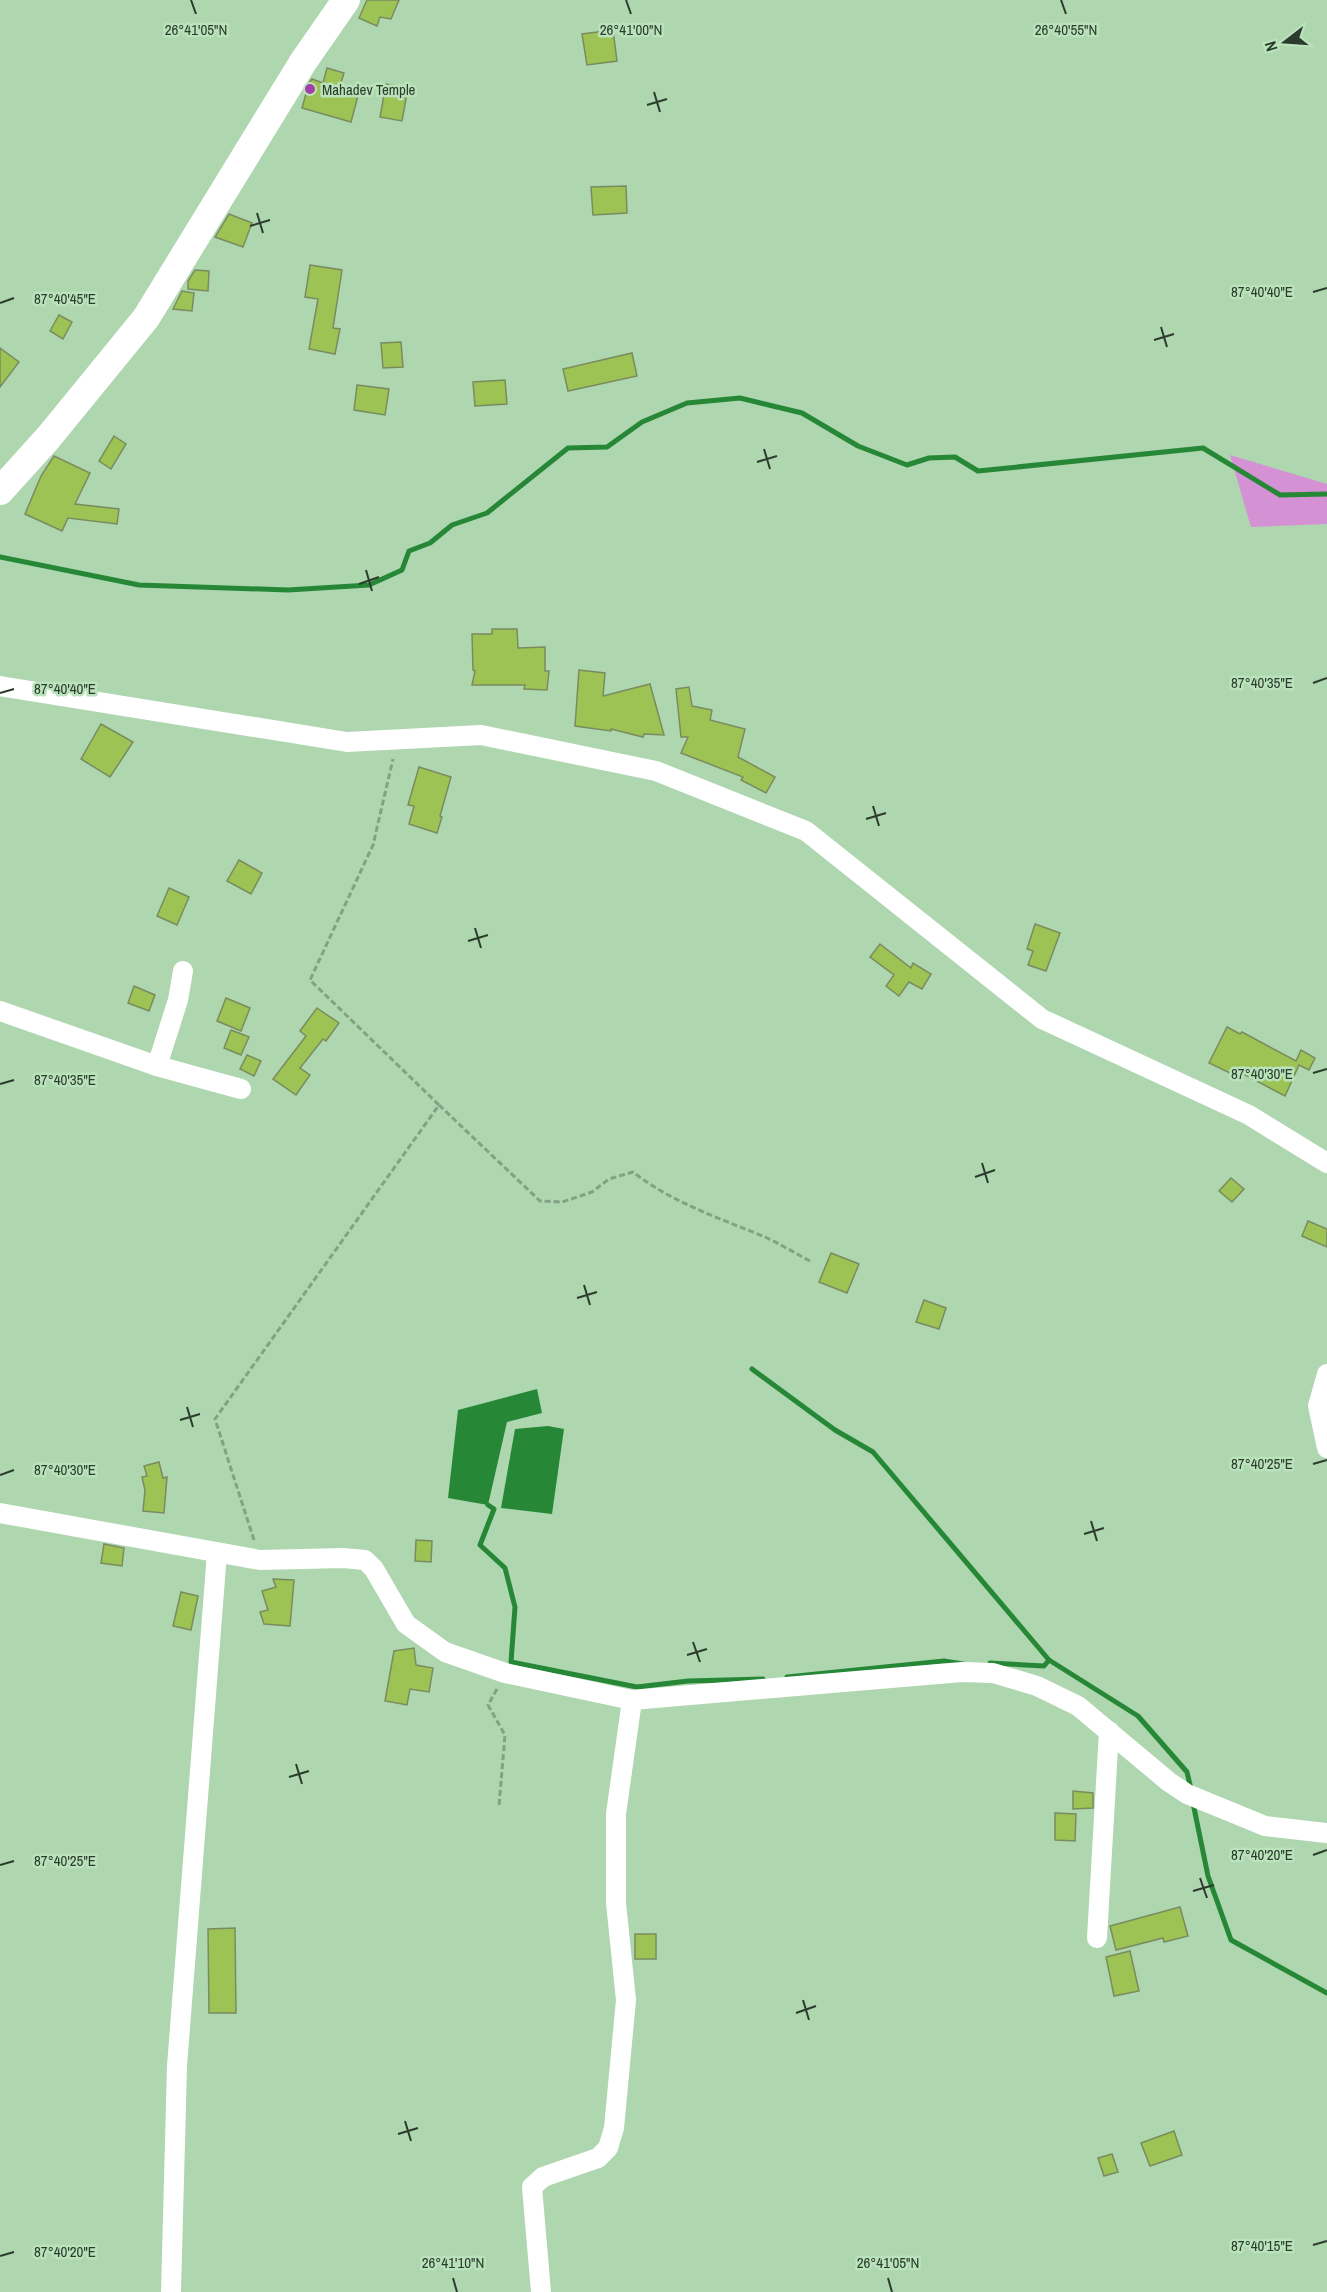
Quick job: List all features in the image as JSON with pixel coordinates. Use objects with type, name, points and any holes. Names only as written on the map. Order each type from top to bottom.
[{"type":"street","points":[[0,491],[48,438],[146,318],[303,62],[346,0]]},
{"type":"street","points":[[0,686],[347,742],[481,735],[656,771],[806,831],[1042,1019],[1249,1115],[1327,1163]]},
{"type":"street","points":[[157,1066],[178,999],[183,971]]},
{"type":"street","points":[[0,1011],[157,1066],[241,1089]]},
{"type":"street","points":[[1327,1374],[1318,1406],[1327,1448]]},
{"type":"street","points":[[0,1513],[260,1560],[343,1558],[365,1560],[374,1569],[406,1624],[445,1652],[505,1673],[632,1700],[962,1672],[993,1673],[1038,1686],[1078,1706],[1169,1782],[1187,1794],[1265,1826],[1327,1833]]},
{"type":"street","points":[[171,2292],[177,2066],[217,1553]]},
{"type":"street","points":[[541,2292],[532,2187],[543,2177],[598,2158],[608,2148],[614,2128],[626,2000],[616,1903],[616,1814],[632,1700]]},
{"type":"street","points":[[1097,1938],[1108,1731]]},
{"type":"path","points":[[398,740],[373,845],[310,980],[540,1201],[562,1202],[592,1192],[609,1179],[633,1172],[649,1184],[695,1210],[767,1238],[810,1261]]},
{"type":"path","points":[[260,1560],[215,1419],[439,1105]]},
{"type":"path","points":[[499,1806],[506,1735],[488,1705],[505,1673]]},
{"type":"shaded area","points":[[1230,455],[1327,484],[1327,524],[1251,527]]},
{"type":"shaded area","points":[[537,1389],[542,1413],[507,1422],[488,1505],[448,1498],[458,1410]]},
{"type":"shaded area","points":[[548,1426],[564,1429],[552,1514],[501,1508],[515,1429]]},
{"type":"building","points":[[367,0],[399,0],[391,19],[380,17],[377,26],[359,18]]},
{"type":"building","points":[[613,30],[617,61],[587,65],[582,34]]},
{"type":"building","points":[[327,68],[344,73],[340,86],[359,92],[351,122],[302,108],[309,83],[312,79],[323,83]]},
{"type":"building","points":[[386,84],[408,88],[402,121],[380,117]]},
{"type":"building","points":[[626,186],[627,213],[593,215],[591,187]]},
{"type":"building","points":[[229,214],[252,223],[243,247],[215,237]]},
{"type":"building","points":[[310,265],[342,270],[333,328],[340,329],[335,354],[309,349],[318,299],[305,297]]},
{"type":"building","points":[[195,270],[209,271],[208,291],[188,289],[188,281]]},
{"type":"building","points":[[182,291],[194,293],[192,311],[173,309]]},
{"type":"building","points":[[59,315],[72,322],[63,339],[50,331]]},
{"type":"building","points":[[401,342],[403,367],[383,368],[381,343]]},
{"type":"building","points":[[0,348],[19,362],[0,387]]},
{"type":"building","points":[[632,353],[637,376],[568,391],[563,369]]},
{"type":"building","points":[[505,380],[507,404],[475,406],[473,382]]},
{"type":"building","points":[[357,385],[389,389],[385,415],[354,410]]},
{"type":"building","points":[[114,436],[126,444],[111,469],[99,461]]},
{"type":"building","points":[[54,456],[90,473],[75,504],[119,509],[117,524],[68,518],[62,531],[25,514],[41,476]]},
{"type":"building","points":[[492,629],[517,629],[518,648],[545,647],[545,671],[549,671],[547,690],[524,689],[525,685],[472,685],[475,671],[473,670],[472,634],[492,634]]},
{"type":"building","points":[[579,670],[605,673],[603,696],[650,684],[664,735],[644,734],[643,737],[611,729],[611,731],[575,726]]},
{"type":"building","points":[[689,687],[692,706],[712,710],[710,720],[745,729],[738,757],[775,777],[766,793],[741,780],[743,777],[681,753],[688,737],[681,737],[676,689]]},
{"type":"building","points":[[101,724],[133,742],[110,777],[81,759]]},
{"type":"building","points":[[419,767],[451,777],[437,833],[409,824],[414,806],[408,805]]},
{"type":"building","points":[[239,860],[262,873],[251,894],[227,881]]},
{"type":"building","points":[[169,888],[189,897],[177,925],[157,916]]},
{"type":"building","points":[[1035,924],[1060,933],[1046,971],[1028,965],[1033,951],[1027,949]]},
{"type":"building","points":[[880,944],[911,968],[913,963],[931,974],[922,989],[909,982],[899,996],[886,986],[894,975],[870,957]]},
{"type":"building","points":[[134,986],[155,995],[149,1011],[128,1003]]},
{"type":"building","points":[[226,998],[250,1008],[241,1031],[217,1021]]},
{"type":"building","points":[[317,1008],[339,1023],[326,1041],[323,1039],[300,1068],[310,1075],[296,1095],[273,1079],[306,1036],[300,1031]]},
{"type":"building","points":[[1227,1027],[1240,1034],[1242,1032],[1296,1061],[1301,1050],[1315,1058],[1309,1070],[1299,1065],[1285,1096],[1236,1070],[1234,1075],[1209,1063]]},
{"type":"building","points":[[231,1030],[249,1037],[241,1055],[224,1048]]},
{"type":"building","points":[[247,1055],[261,1061],[254,1076],[240,1069]]},
{"type":"building","points":[[1231,1178],[1244,1189],[1232,1202],[1219,1191]]},
{"type":"building","points":[[1308,1221],[1327,1229],[1327,1247],[1302,1236]]},
{"type":"building","points":[[831,1253],[859,1264],[847,1293],[819,1282]]},
{"type":"building","points":[[924,1300],[946,1308],[939,1329],[916,1322]]},
{"type":"building","points":[[159,1462],[163,1478],[167,1477],[164,1513],[143,1511],[145,1490],[142,1477],[147,1476],[144,1466]]},
{"type":"building","points":[[416,1540],[432,1541],[431,1562],[415,1561]]},
{"type":"building","points":[[104,1544],[124,1548],[122,1566],[101,1563]]},
{"type":"building","points":[[273,1579],[294,1580],[290,1626],[264,1624],[260,1612],[268,1610],[262,1591],[276,1587]]},
{"type":"building","points":[[181,1592],[198,1596],[191,1630],[173,1626]]},
{"type":"building","points":[[414,1648],[416,1665],[433,1668],[429,1692],[410,1689],[407,1705],[385,1701],[394,1651]]},
{"type":"building","points":[[1073,1791],[1093,1793],[1093,1808],[1073,1809]]},
{"type":"building","points":[[1055,1813],[1076,1814],[1075,1841],[1055,1840]]},
{"type":"building","points":[[1180,1907],[1188,1936],[1164,1942],[1163,1938],[1116,1950],[1110,1926]]},
{"type":"building","points":[[235,1928],[236,2013],[209,2013],[208,1929]]},
{"type":"building","points":[[635,1934],[656,1934],[656,1959],[635,1959]]},
{"type":"building","points":[[1130,1951],[1139,1991],[1114,1996],[1106,1957]]},
{"type":"building","points":[[1174,2131],[1182,2155],[1150,2166],[1141,2143]]},
{"type":"building","points":[[1112,2154],[1118,2172],[1104,2176],[1098,2158]]},
{"type":"waterway","points":[[0,557],[139,585],[288,590],[369,585],[402,570],[409,551],[430,543],[452,525],[487,513],[568,448],[607,447],[642,422],[687,403],[740,398],[802,413],[858,446],[907,465],[929,458],[955,457],[978,471],[1203,448],[1280,495],[1327,494]]},
{"type":"waterway","points":[[752,1369],[835,1430],[873,1452],[1049,1660],[1138,1716],[1187,1772],[1191,1789]]},
{"type":"waterway","points":[[488,1505],[494,1509],[480,1545],[505,1568],[515,1607],[511,1662],[637,1687],[688,1681],[763,1679]]},
{"type":"waterway","points":[[990,1663],[1044,1666],[1049,1660]]},
{"type":"waterway","points":[[787,1677],[944,1661],[963,1664]]},
{"type":"waterway","points":[[1193,1803],[1208,1876],[1231,1940],[1327,1993]]},
{"type":"place","name":"Mahadev Temple","points":[[310,89]]}]
